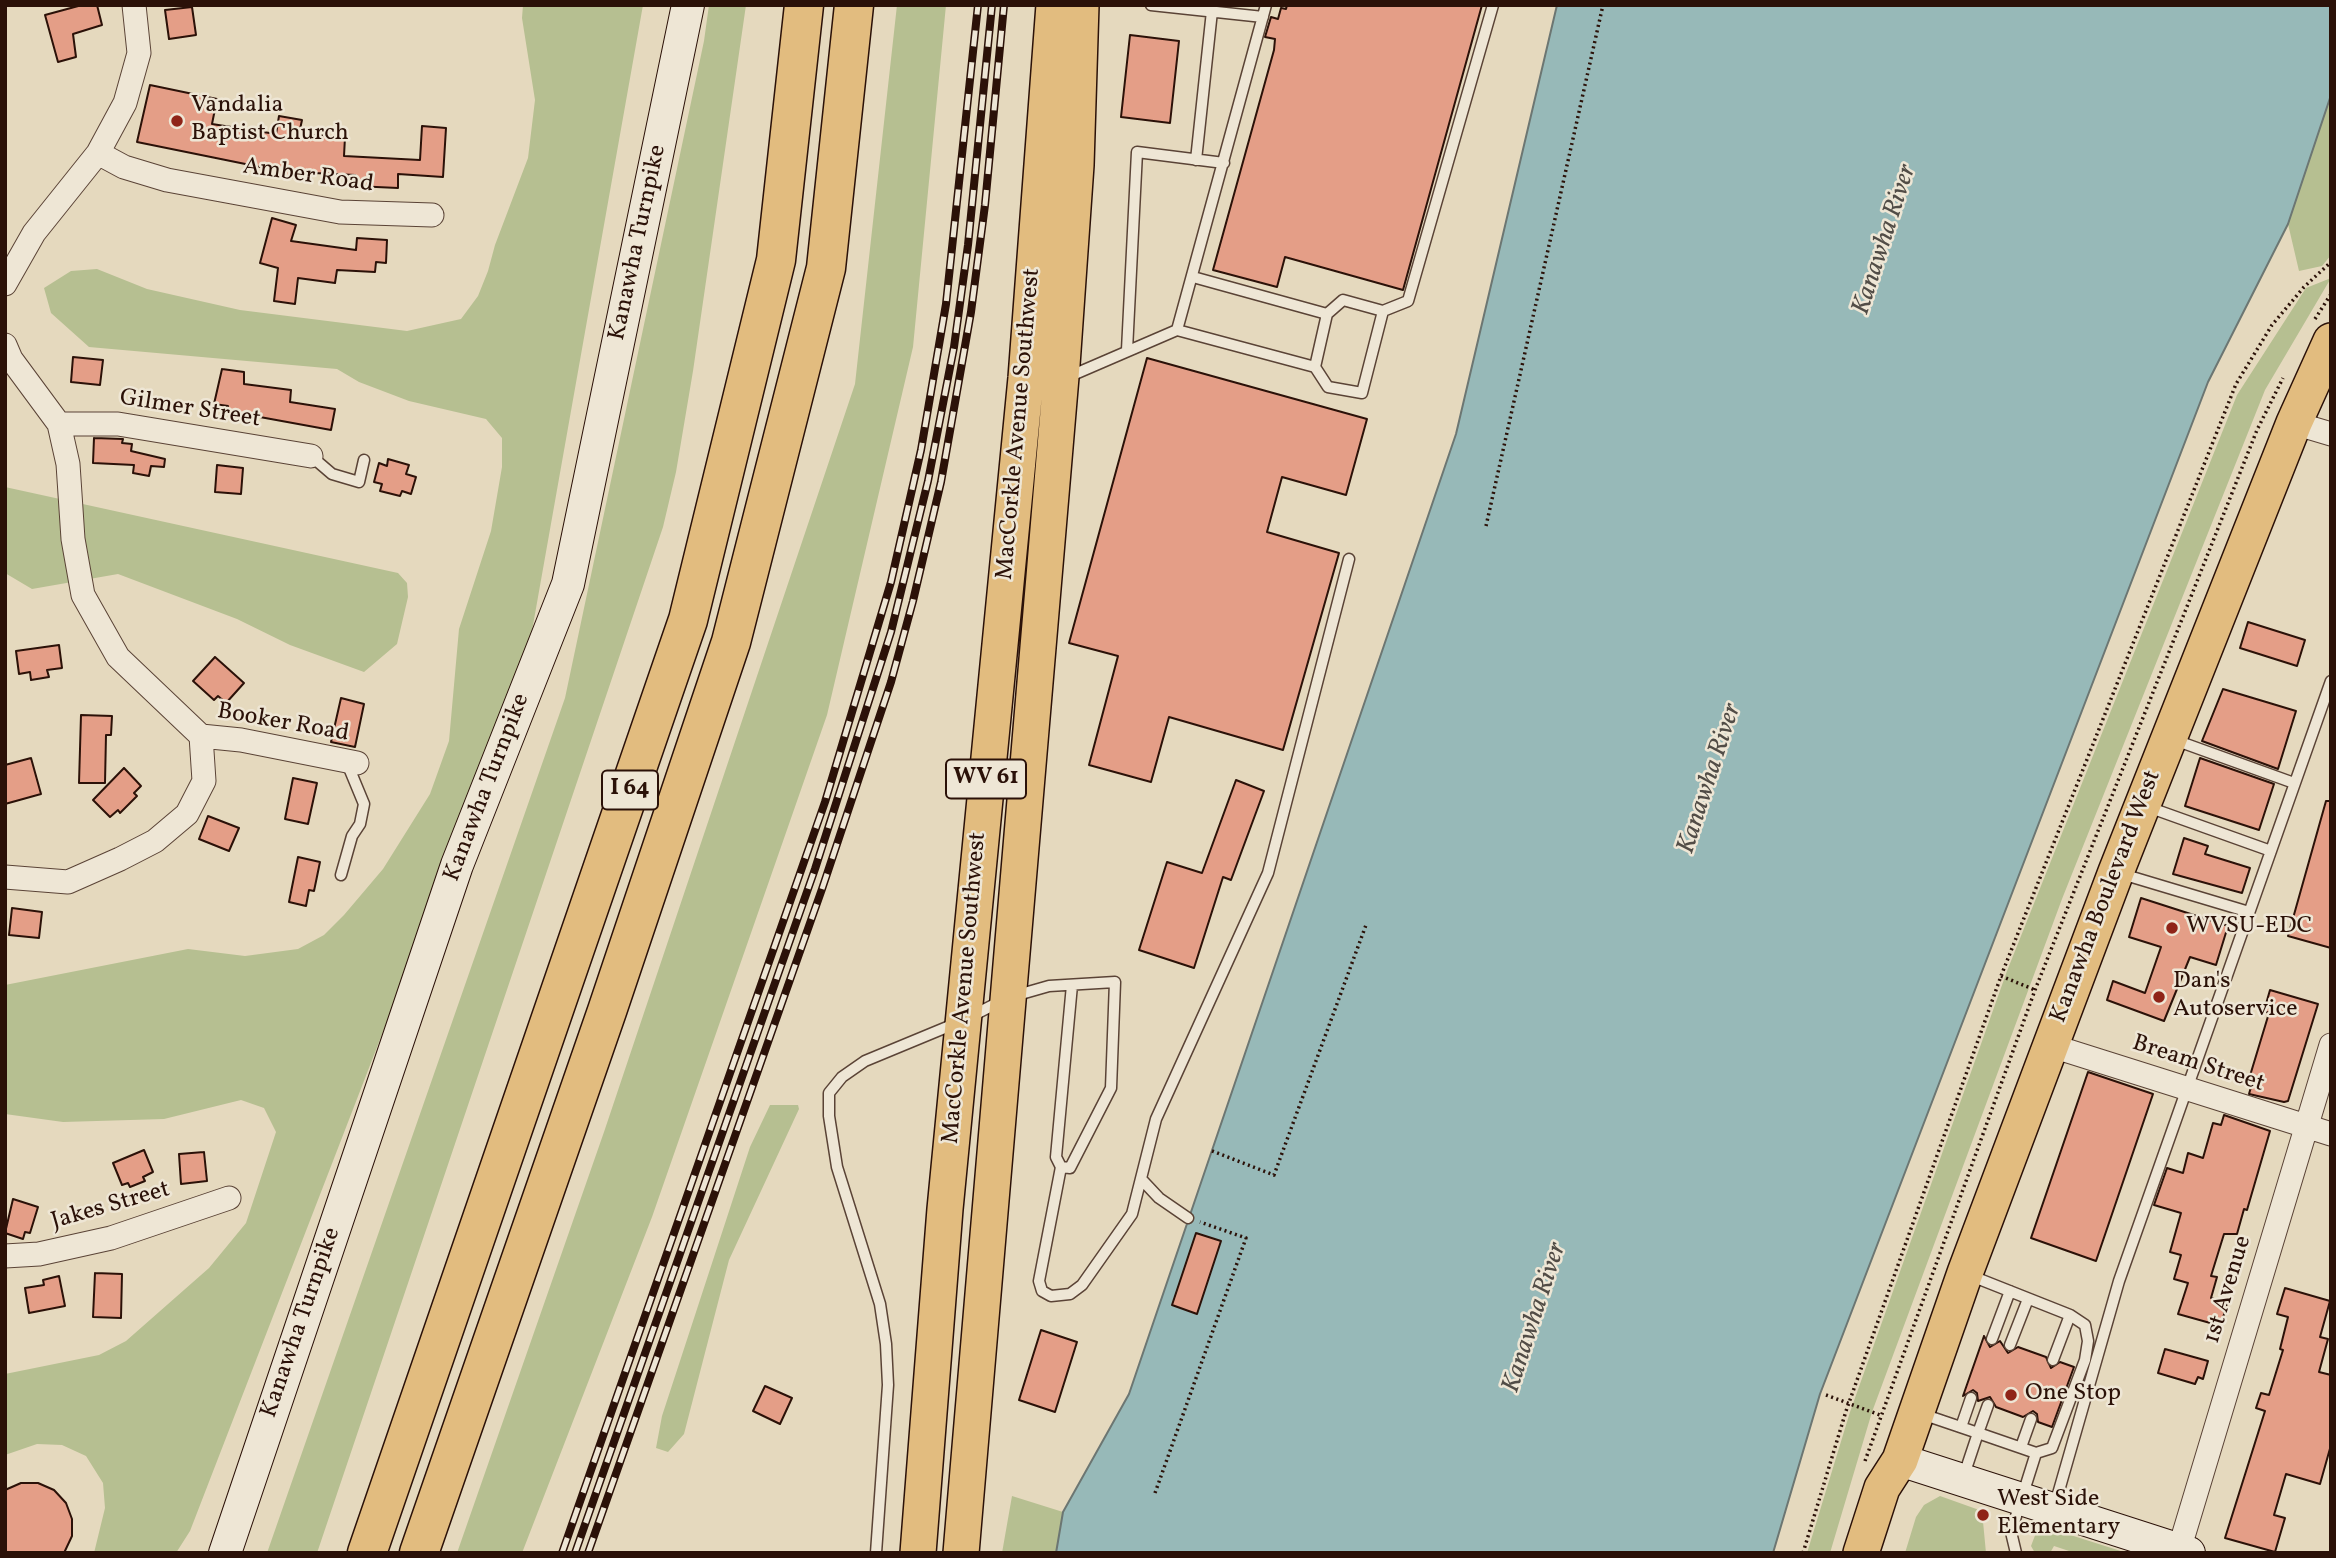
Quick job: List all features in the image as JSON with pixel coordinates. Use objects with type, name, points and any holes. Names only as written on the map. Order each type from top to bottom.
[{"type":"highway","name":"I 64","points":[[367,1553],[688,620],[776,260],[804,5]]},
{"type":"highway","name":"I 64","points":[[419,1553],[612,998],[731,642],[825,268],[854,5]]},
{"type":"main road","name":"Kanawha Turnpike","points":[[225,1553],[457,866],[568,584],[688,5]]},
{"type":"main road","name":"MacCorkle Avenue Southwest","points":[[918,1553],[964,1020],[1043,379],[1076,165],[1075,10]]},
{"type":"main road","name":"Kanawha Boulevard West","points":[[1861,1553],[1882,1488],[1900,1460],[1965,1273],[2116,872],[2294,423],[2331,341]]},
{"type":"main road","name":"MacCorkle Avenue Southwest","points":[[961,1553],[1007,998],[1043,379]]},
{"type":"main road","name":"Kanawha Boulevard West","points":[[1884,1553],[1904,1483],[1900,1460]]},
{"type":"main road","points":[[1900,1460],[2182,1552]]},
{"type":"street","points":[[5,284],[34,233],[98,153],[125,103],[139,53],[134,5]]},
{"type":"street","name":"Amber Road","points":[[98,153],[124,167],[167,180],[340,212],[432,215]]},
{"type":"street","points":[[5,345],[11,359],[60,424],[68,464],[73,539],[83,595],[118,657],[201,736],[204,781],[187,814],[155,841],[68,882],[5,877]]},
{"type":"street","points":[[2294,423],[2331,434]]},
{"type":"street","name":"Gilmer Street","points":[[60,424],[118,424],[311,456]]},
{"type":"street","name":"Booker Road","points":[[201,736],[241,740],[351,762]]},
{"type":"street","name":"Bream Street","points":[[2049,1045],[2331,1134]]},
{"type":"street","name":"1st Avenue","points":[[2182,1552],[2331,1045]]},
{"type":"street","name":"Jakes Street","points":[[5,1256],[39,1254],[111,1238],[229,1198]]},
{"type":"lane","points":[[1151,5],[1263,18]]},
{"type":"lane","points":[[1177,330],[1266,5]]},
{"type":"lane","points":[[1315,367],[1327,314],[1343,300],[1383,311],[1408,301],[1493,5]]},
{"type":"lane","points":[[1196,160],[1212,11]]},
{"type":"lane","points":[[1127,350],[1137,152],[1224,163]]},
{"type":"lane","points":[[1193,277],[1327,314]]},
{"type":"lane","points":[[1043,379],[1177,330],[1315,367],[1328,387],[1362,393],[1383,311]]},
{"type":"lane","points":[[311,456],[332,474],[359,482],[364,460]]},
{"type":"lane","points":[[1072,985],[1056,1157],[1061,1167],[1039,1280],[1042,1291],[1051,1296],[1070,1294],[1082,1285],[1107,1254],[1132,1214],[1143,1181],[1156,1119],[1268,873],[1349,559]]},
{"type":"lane","points":[[2054,1510],[2119,1282],[2331,681]]},
{"type":"lane","points":[[2169,738],[2294,783]]},
{"type":"lane","points":[[341,875],[352,836],[360,824],[364,804],[351,762]]},
{"type":"lane","points":[[2143,805],[2271,851]]},
{"type":"lane","points":[[2116,872],[2249,912]]},
{"type":"lane","points":[[876,1553],[888,1385],[886,1344],[880,1304],[837,1167],[829,1116],[830,1093],[842,1077],[866,1061],[964,1020],[1007,998],[1031,989],[1115,982],[1111,1088],[1077,1160],[1070,1168],[1061,1167]]},
{"type":"lane","points":[[1143,1181],[1159,1198],[1188,1218]]},
{"type":"lane","points":[[1916,1412],[2036,1452],[2052,1448],[2085,1360],[2088,1341],[2085,1325],[2070,1315],[1965,1273]]},
{"type":"lane","points":[[1992,1339],[2010,1291]]},
{"type":"lane","points":[[2010,1345],[2028,1299]]},
{"type":"lane","points":[[2053,1360],[2070,1315]]},
{"type":"lane","points":[[1961,1427],[1971,1398]]},
{"type":"lane","points":[[1962,1480],[1989,1405]]},
{"type":"lane","points":[[2021,1447],[2031,1419]]},
{"type":"lane","points":[[2016,1553],[2011,1532],[2036,1452]]},
{"type":"path","points":[[1486,526],[1602,5]]},
{"type":"path","points":[[1803,1553],[1849,1404],[2001,976],[2236,384],[2272,325],[2304,287],[2331,262]]},
{"type":"path","points":[[1212,1151],[1274,1175],[1366,925]]},
{"type":"path","points":[[2001,976],[2035,990]]},
{"type":"path","points":[[1155,1493],[1246,1238],[1188,1218]]},
{"type":"path","points":[[1826,1395],[1880,1415]]},
{"type":"green space","points":[[523,5],[643,5],[527,659],[190,1531],[176,1553],[94,1553],[105,1508],[103,1483],[86,1456],[62,1445],[37,1444],[5,1455],[5,1374],[99,1355],[126,1341],[209,1268],[246,1223],[276,1132],[264,1108],[241,1100],[164,1119],[63,1122],[5,1114],[5,985],[188,949],[245,956],[298,949],[324,935],[344,915],[383,869],[430,794],[449,741],[459,629],[491,531],[502,467],[502,438],[486,419],[409,401],[359,382],[337,369],[89,347],[51,313],[44,288],[71,271],[97,269],[147,289],[240,310],[407,331],[461,319],[478,296],[528,158],[535,100],[522,18]]},
{"type":"green space","points":[[709,5],[746,5],[693,371],[676,472],[663,527],[317,1553],[267,1553],[565,698],[704,41]]},
{"type":"green space","points":[[897,5],[946,5],[913,347],[827,715],[652,1217],[522,1553],[457,1553],[604,1132],[855,384]]},
{"type":"green space","points":[[2331,95],[2331,255],[2322,266],[2299,271],[2288,224]]},
{"type":"green space","points":[[2331,278],[2265,390],[2062,899],[1872,1412],[1830,1553],[1807,1553],[1850,1412],[2007,971],[2237,395],[2306,288]]},
{"type":"green space","points":[[5,487],[398,573],[407,583],[408,597],[397,644],[364,672],[290,645],[237,619],[118,574],[32,589],[5,573]]},
{"type":"green space","points":[[770,1105],[798,1105],[799,1109],[729,1260],[684,1434],[668,1452],[656,1448],[662,1416],[750,1147]]},
{"type":"green space","points":[[1012,1496],[1063,1512],[1056,1553],[1002,1553]]},
{"type":"green space","points":[[1940,1496],[1982,1511],[1986,1553],[1905,1553],[1916,1517],[1924,1505]]},
{"type":"green space","points":[[2039,1525],[2127,1553],[2075,1553],[2054,1546],[2050,1553],[2035,1553],[2031,1546]]},
{"type":"water","name":"Kanawha River","points":[[1557,5],[2331,5],[2331,95],[2288,224],[2208,382],[1820,1394],[1773,1553],[1056,1553],[1063,1512],[1129,1394],[1456,434]]},
{"type":"building","points":[[82,5],[97,5],[102,25],[73,34],[76,57],[58,62],[45,15]]},
{"type":"building","points":[[1287,5],[1482,5],[1403,290],[1285,257],[1277,287],[1213,270],[1274,50],[1275,39],[1265,37],[1271,17],[1278,19],[1281,8],[1286,9]]},
{"type":"building","points":[[192,7],[196,35],[169,39],[165,10]]},
{"type":"building","points":[[1130,35],[1179,41],[1170,123],[1121,117]]},
{"type":"building","points":[[150,85],[217,99],[212,124],[276,134],[279,116],[302,120],[299,134],[345,137],[344,156],[420,160],[422,126],[446,128],[443,177],[398,174],[398,188],[355,186],[355,175],[293,172],[292,178],[269,174],[270,169],[137,142]]},
{"type":"building","points":[[272,218],[296,225],[291,241],[356,250],[357,238],[387,240],[386,263],[376,262],[375,272],[337,270],[335,283],[298,278],[295,304],[274,301],[278,268],[260,263]]},
{"type":"building","points":[[73,357],[103,360],[100,385],[71,382]]},
{"type":"building","points":[[1147,358],[1367,419],[1346,495],[1282,477],[1267,532],[1339,553],[1283,750],[1169,717],[1151,782],[1089,765],[1118,656],[1069,643]]},
{"type":"building","points":[[222,369],[244,372],[244,384],[291,390],[290,402],[335,409],[331,430],[227,411],[228,406],[214,404]]},
{"type":"building","points":[[94,438],[123,439],[122,443],[132,444],[131,451],[165,459],[164,467],[151,466],[149,476],[133,473],[134,465],[93,463]]},
{"type":"building","points":[[388,459],[409,465],[406,474],[416,477],[411,494],[402,491],[400,496],[380,491],[382,484],[374,482],[379,463],[387,466]]},
{"type":"building","points":[[217,465],[243,468],[241,494],[215,492]]},
{"type":"building","points":[[2248,622],[2305,640],[2297,666],[2240,648]]},
{"type":"building","points":[[59,645],[62,668],[47,670],[49,677],[31,680],[30,672],[19,674],[16,651]]},
{"type":"building","points":[[215,657],[244,683],[226,703],[218,696],[214,700],[193,681]]},
{"type":"building","points":[[2223,689],[2296,711],[2278,769],[2202,741]]},
{"type":"building","points":[[341,698],[364,704],[355,747],[331,742]]},
{"type":"building","points":[[81,715],[112,716],[111,735],[106,735],[105,783],[79,783]]},
{"type":"building","points":[[31,758],[41,794],[5,804],[5,765]]},
{"type":"building","points":[[2200,758],[2274,784],[2259,830],[2185,806]]},
{"type":"building","points":[[124,768],[141,786],[134,793],[137,796],[120,813],[118,810],[110,817],[93,800]]},
{"type":"building","points":[[293,778],[317,783],[308,824],[285,819]]},
{"type":"building","points":[[1236,780],[1264,791],[1231,880],[1223,877],[1194,968],[1139,950],[1167,862],[1202,873]]},
{"type":"building","points":[[2326,801],[2331,801],[2331,948],[2288,936]]},
{"type":"building","points":[[208,816],[239,828],[229,851],[199,839]]},
{"type":"building","points":[[2184,838],[2208,846],[2205,854],[2250,868],[2242,893],[2173,874]]},
{"type":"building","points":[[298,857],[320,862],[314,891],[309,890],[306,906],[289,902]]},
{"type":"building","points":[[2141,898],[2228,926],[2216,965],[2190,957],[2164,1021],[2107,1000],[2113,981],[2145,993],[2161,947],[2129,937]]},
{"type":"building","points":[[12,908],[42,912],[39,938],[9,935]]},
{"type":"building","points":[[2270,990],[2318,1004],[2288,1101],[2284,1102],[2249,1094],[2253,1080],[2249,1079],[2269,1013],[2264,1011]]},
{"type":"building","points":[[2088,1072],[2153,1094],[2096,1261],[2031,1238]]},
{"type":"building","points":[[2224,1115],[2270,1131],[2247,1210],[2244,1209],[2237,1234],[2224,1234],[2211,1276],[2217,1277],[2211,1298],[2227,1303],[2221,1326],[2178,1314],[2188,1283],[2174,1279],[2181,1255],[2170,1252],[2181,1213],[2154,1205],[2167,1168],[2183,1173],[2188,1153],[2203,1158],[2213,1123],[2221,1125]]},
{"type":"building","points":[[144,1150],[153,1172],[143,1177],[145,1181],[130,1187],[128,1183],[122,1185],[113,1163]]},
{"type":"building","points":[[204,1152],[207,1181],[181,1184],[179,1154]]},
{"type":"building","points":[[13,1199],[38,1207],[30,1233],[25,1232],[23,1239],[5,1233]]},
{"type":"building","points":[[1196,1233],[1221,1241],[1197,1314],[1172,1305]]},
{"type":"building","points":[[95,1273],[122,1274],[121,1318],[93,1317]]},
{"type":"building","points":[[59,1276],[65,1306],[29,1313],[25,1288],[44,1285],[43,1280]]},
{"type":"building","points":[[2285,1288],[2330,1301],[2320,1337],[2328,1339],[2319,1372],[2331,1375],[2331,1445],[2320,1484],[2286,1474],[2274,1515],[2285,1518],[2275,1552],[2225,1538],[2265,1411],[2256,1408],[2261,1393],[2269,1395],[2283,1350],[2280,1349],[2288,1317],[2277,1314]]},
{"type":"building","points":[[1041,1330],[1077,1342],[1055,1412],[1019,1400]]},
{"type":"building","points":[[1984,1336],[1990,1347],[2000,1341],[2008,1353],[2018,1347],[2046,1357],[2051,1368],[2060,1362],[2074,1367],[2052,1427],[2038,1422],[2037,1414],[2033,1411],[2023,1417],[1996,1407],[1990,1397],[1978,1401],[1977,1393],[1973,1390],[1963,1396]]},
{"type":"building","points":[[2165,1349],[2208,1361],[2203,1379],[2198,1377],[2195,1384],[2158,1373]]},
{"type":"building","points":[[765,1386],[792,1398],[780,1424],[753,1411]]},
{"type":"building","points":[[21,1483],[38,1483],[54,1490],[66,1503],[72,1519],[72,1536],[64,1553],[5,1553],[5,1490]]},
{"type":"railway","points":[[562,1553],[825,802],[891,582],[921,450],[946,304],[978,5]]},
{"type":"railway","points":[[575,1553],[815,869],[891,632],[928,481],[954,347],[968,245],[992,5]]},
{"type":"railway","points":[[588,1553],[822,889],[891,682],[913,601],[941,482],[971,312],[985,205],[1004,5]]},
{"type":"place","name":"Vandalia Baptist Church","points":[[177,121]]},
{"type":"place","name":"WVSU-EDC","points":[[2172,928]]},
{"type":"place","name":"Dan's Autoservice","points":[[2159,997]]},
{"type":"place","name":"One Stop","points":[[2011,1395]]},
{"type":"place","name":"West Side Elementary","points":[[1983,1515]]}]
